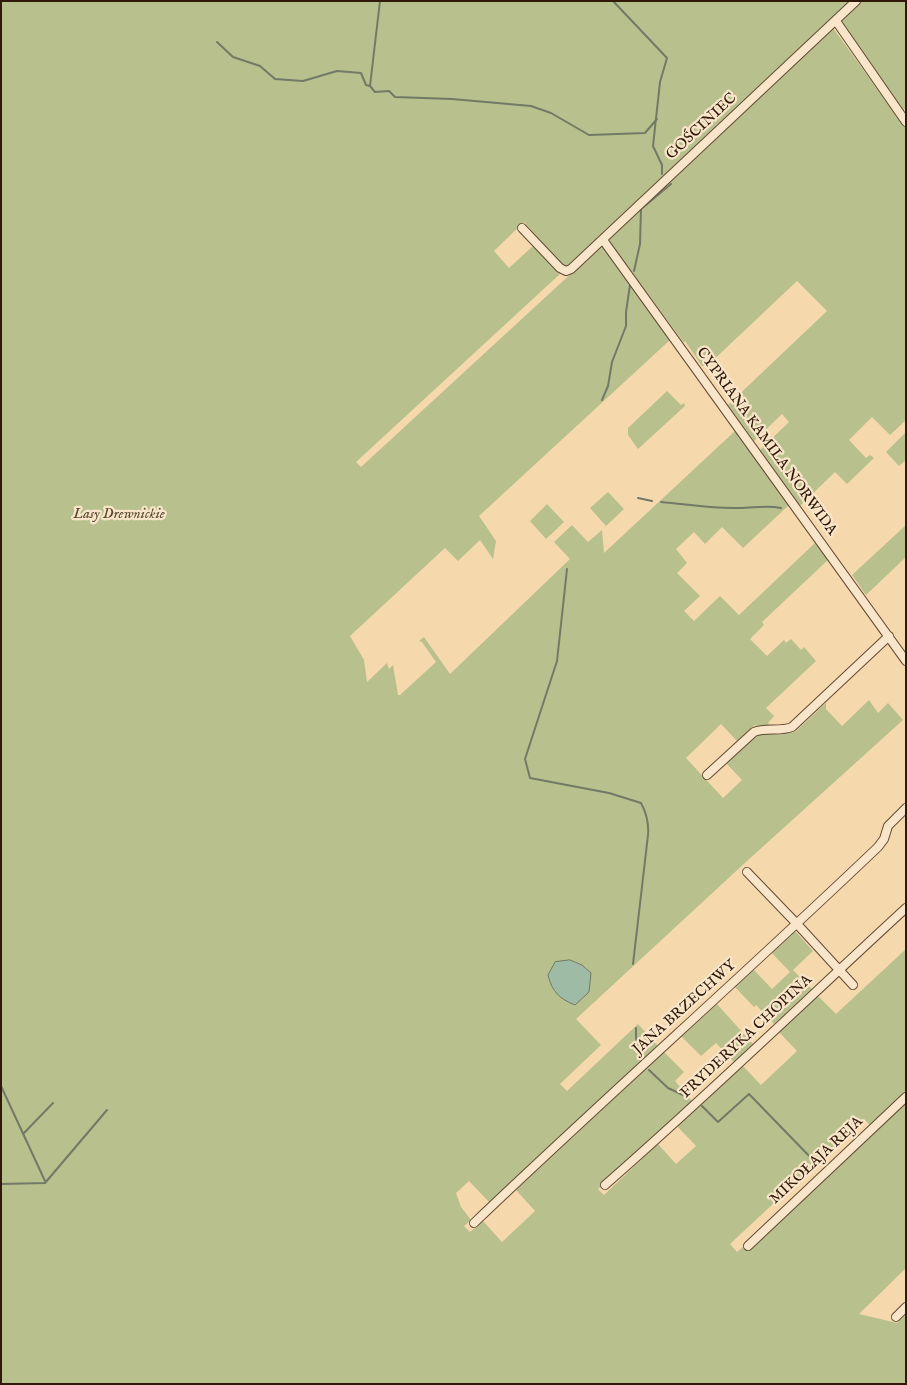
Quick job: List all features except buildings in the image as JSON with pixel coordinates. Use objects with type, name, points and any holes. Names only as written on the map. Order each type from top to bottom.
[{"type":"street","name":"GOŚCINIEC","points":[[522,228],[560,268],[566,271],[571,269],[856,1]]},
{"type":"street","points":[[836,21],[905,118]]},
{"type":"street","name":"CYPRIANA KAMILA NORWIDA","points":[[603,240],[906,661]]},
{"type":"street","points":[[707,775],[754,732],[792,727],[889,636]]},
{"type":"street","name":"JANA BRZECHWY","points":[[474,1224],[882,843],[888,826],[906,808]]},
{"type":"street","points":[[747,872],[853,985]]},
{"type":"street","name":"FRYDERYKA CHOPINA","points":[[606,1185],[682,1118],[906,908]]},
{"type":"street","name":"MIKOŁAJA REJA","points":[[748,1246],[906,1097]]},
{"type":"street","points":[[896,1317],[906,1307]]},
{"type":"green space","name":"Lasy Drewnickie","points":[[1,1],[850,1],[565,268],[524,222],[494,251],[509,268],[533,246],[560,274],[356,462],[361,467],[601,246],[605,247],[670,340],[479,516],[496,541],[493,559],[480,540],[458,561],[445,548],[350,636],[364,660],[367,682],[387,663],[389,669],[393,665],[398,695],[436,662],[422,642],[419,641],[424,637],[450,674],[570,559],[554,542],[572,525],[588,542],[602,530],[604,553],[735,431],[789,505],[743,548],[722,527],[705,544],[694,532],[676,549],[687,563],[677,573],[700,596],[684,611],[694,621],[720,596],[739,615],[816,542],[828,560],[762,622],[764,625],[750,639],[767,656],[784,640],[786,643],[791,639],[801,650],[804,647],[816,661],[766,708],[774,716],[768,723],[771,726],[755,725],[737,741],[721,724],[686,758],[723,798],[742,780],[726,763],[757,734],[795,732],[826,703],[826,709],[842,726],[869,700],[878,713],[888,703],[903,720],[576,1019],[601,1045],[560,1084],[567,1091],[638,1024],[658,1046],[490,1203],[469,1181],[456,1193],[461,1207],[471,1220],[464,1226],[470,1232],[483,1221],[502,1242],[535,1211],[516,1190],[664,1052],[684,1072],[675,1081],[692,1101],[598,1189],[604,1195],[658,1144],[676,1164],[696,1146],[677,1126],[742,1065],[761,1085],[797,1051],[779,1032],[817,995],[836,1014],[906,949],[906,1094],[871,1126],[864,1119],[730,1244],[737,1252],[743,1247],[748,1249],[753,1247],[906,1100],[906,1268],[859,1314],[897,1323],[906,1314],[906,1384],[1,1384]]},
{"type":"green space","points":[[860,1],[906,1],[906,108],[902,111],[840,21]]},
{"type":"green space","points":[[833,28],[906,129],[906,420],[890,435],[872,417],[849,440],[866,458],[870,455],[874,458],[847,484],[835,472],[800,506],[760,450],[789,422],[782,414],[754,441],[728,405],[827,311],[797,281],[707,366],[702,366],[610,242],[610,238]]},
{"type":"green space","points":[[667,391],[681,405],[684,403],[685,406],[638,449],[628,435],[628,428]]},
{"type":"green space","points":[[906,432],[906,460],[899,466],[886,452]]},
{"type":"green space","points":[[608,492],[624,509],[606,526],[590,508]]},
{"type":"green space","points":[[547,504],[564,522],[546,539],[530,521]]},
{"type":"green space","points":[[906,525],[906,557],[866,595],[852,575]]},
{"type":"green space","points":[[792,932],[796,932],[813,951],[793,970],[812,989],[774,1024],[734,986],[753,969],[772,989],[790,972],[771,952]]},
{"type":"green space","points":[[716,1003],[753,1044],[734,1062],[716,1043],[701,1056],[681,1036]]},
{"type":"shaded area","points":[[570,960],[582,965],[591,973],[589,992],[575,1005],[557,994],[548,975],[555,962]]},
{"type":"waterway","points":[[370,86],[380,1]]},
{"type":"waterway","points":[[613,1],[667,58],[660,82],[653,146],[662,165],[662,174]]},
{"type":"waterway","points":[[217,42],[233,57],[260,66],[275,79],[303,81],[337,71],[361,73],[366,85],[370,86],[375,92],[389,91],[395,97],[452,99],[531,106],[551,113],[589,135],[645,133],[657,119]]},
{"type":"waterway","points":[[634,271],[640,244],[641,209],[671,184]]},
{"type":"waterway","points":[[602,400],[608,386],[612,362],[626,326],[630,285]]},
{"type":"waterway","points":[[638,498],[652,501]]},
{"type":"waterway","points":[[661,502],[719,508],[781,508]]},
{"type":"waterway","points":[[567,569],[557,661],[525,759],[530,778],[609,793],[641,803],[645,811],[648,831],[633,964]]},
{"type":"waterway","points":[[636,1028],[640,1057]]},
{"type":"waterway","points":[[649,1070],[668,1088],[683,1095]]},
{"type":"waterway","points":[[1,1086],[45,1181]]},
{"type":"waterway","points":[[702,1106],[718,1122],[749,1094],[815,1162]]},
{"type":"waterway","points":[[23,1134],[53,1103]]},
{"type":"waterway","points":[[1,1184],[45,1183],[107,1110]]}]
